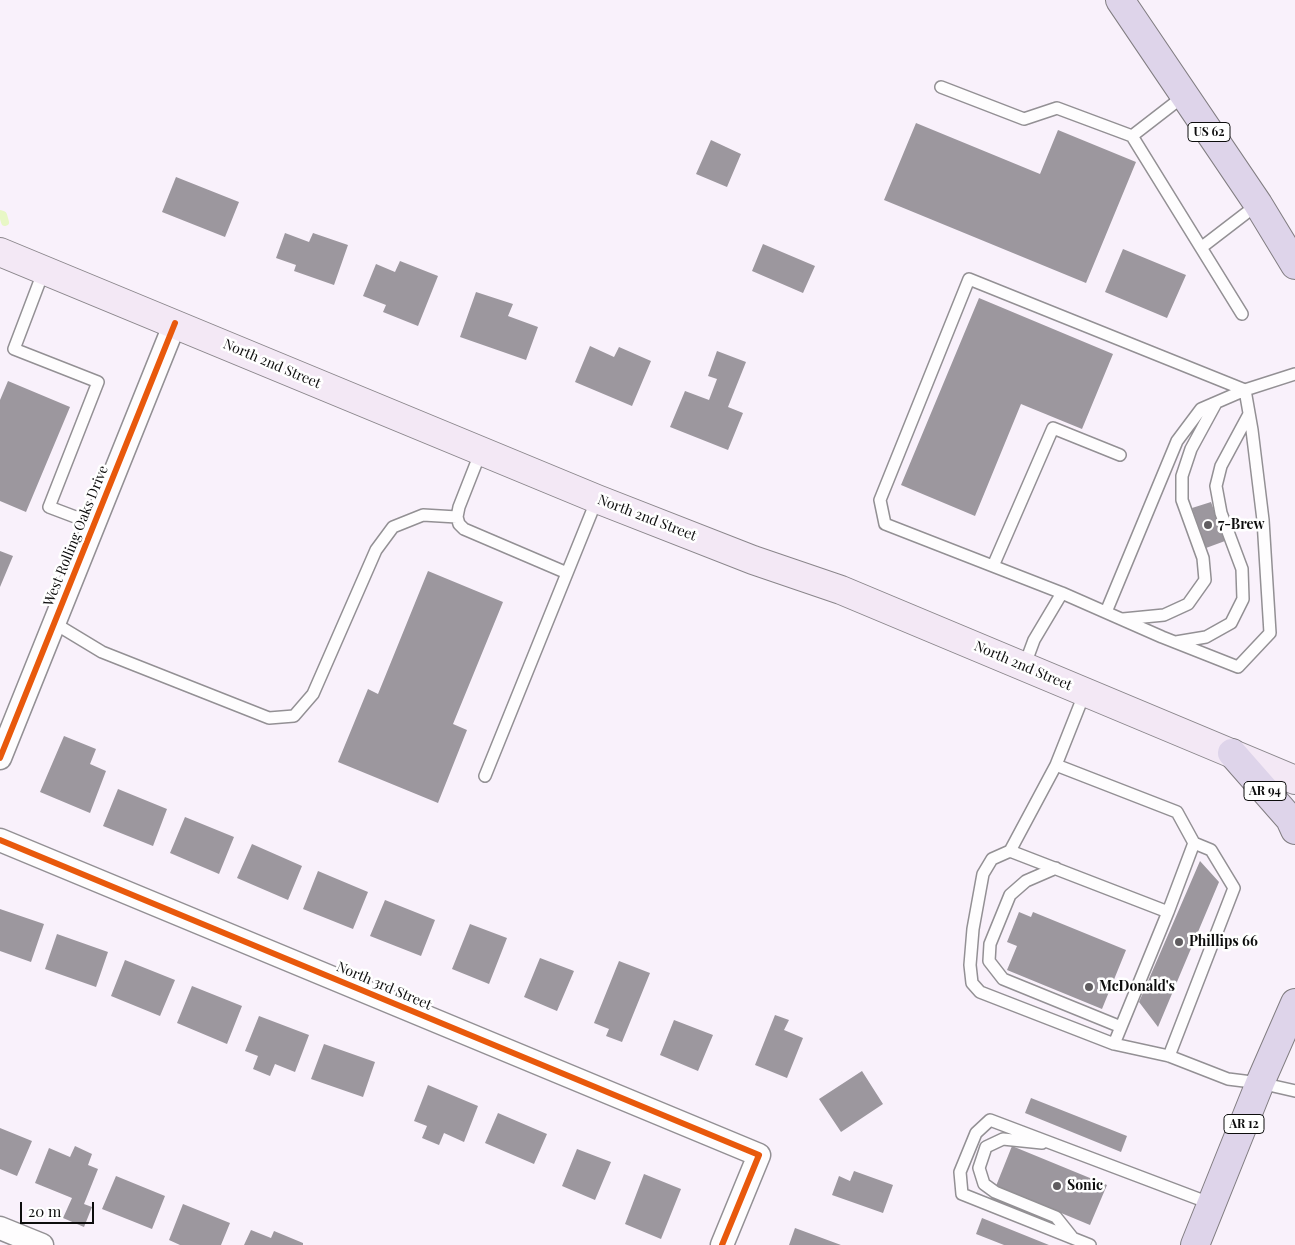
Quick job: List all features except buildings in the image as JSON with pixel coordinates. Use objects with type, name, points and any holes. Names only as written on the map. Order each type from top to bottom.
[{"type":"highway","name":"US 62","points":[[1120,0],[1258,204],[1295,265]]},
{"type":"highway","name":"AR 94","points":[[1232,753],[1290,819],[1295,830]]},
{"type":"highway","name":"AR 12","points":[[1195,1245],[1260,1083],[1295,1003]]},
{"type":"main road","name":"North 2nd Street","points":[[0,252],[597,499],[753,560],[841,590],[1295,780]]},
{"type":"street","name":"West Rolling Oaks Drive","points":[[0,758],[174,323]]},
{"type":"street","name":"North 3rd Street","points":[[0,840],[759,1155],[722,1245]]},
{"type":"street","points":[[0,1228],[42,1245]]},
{"type":"lane","points":[[941,87],[1024,119],[1057,108],[1132,136],[1242,314]]},
{"type":"lane","points":[[1132,136],[1184,95]]},
{"type":"lane","points":[[1202,247],[1258,204]]},
{"type":"lane","points":[[44,270],[14,349],[98,382],[50,507],[94,524]]},
{"type":"lane","points":[[969,279],[1245,390],[1263,520],[1270,633],[1238,667],[1062,593],[885,524],[880,500],[969,279]]},
{"type":"lane","points":[[1106,612],[1177,441],[1201,409],[1245,390],[1295,374]]},
{"type":"lane","points":[[1122,619],[1164,615],[1188,604],[1204,580],[1203,558],[1182,500],[1182,476],[1191,449],[1216,403]]},
{"type":"lane","points":[[1175,642],[1206,637],[1231,623],[1243,599],[1242,569],[1221,513],[1216,486],[1221,466],[1249,414]]},
{"type":"lane","points":[[993,566],[1054,428],[1120,455]]},
{"type":"lane","points":[[481,451],[457,517],[459,524],[464,529],[567,573]]},
{"type":"lane","points":[[484,776],[597,499]]},
{"type":"lane","points":[[54,623],[102,652],[269,718],[294,716],[313,694],[376,550],[393,527],[423,515],[457,517]]},
{"type":"lane","points":[[1024,667],[1034,640],[1062,593]]},
{"type":"lane","points":[[1085,692],[1056,765],[1010,851],[992,859],[983,874],[973,929],[970,964],[972,982],[980,992],[1114,1044],[1169,1056],[1228,1079],[1260,1083],[1295,1091]]},
{"type":"lane","points":[[1056,765],[1177,812],[1194,843],[1212,850],[1234,888],[1169,1056]]},
{"type":"lane","points":[[1114,1044],[1194,843]]},
{"type":"lane","points":[[1010,851],[1168,912]]},
{"type":"lane","points":[[1056,868],[1026,882],[1010,895],[990,944],[989,962],[1003,979],[1121,1028]]},
{"type":"lane","points":[[1090,1245],[962,1194],[960,1172],[976,1134],[990,1120],[1212,1204]]},
{"type":"lane","points":[[1051,1143],[1030,1143],[1003,1139],[986,1148],[979,1168],[984,1184],[989,1188],[1056,1217],[1073,1239]]},
{"type":"waterway","points":[[0,214],[3,215],[5,222]]},
{"type":"cycle path","points":[[0,758],[175,323]]},
{"type":"cycle path","points":[[0,840],[759,1155],[722,1245]]},
{"type":"place","name":"7-Brew","points":[[1208,525]]},
{"type":"place","name":"Phillips 66","points":[[1179,942]]},
{"type":"place","name":"McDonald's","points":[[1089,987]]},
{"type":"place","name":"Sonic","points":[[1057,1186]]}]
